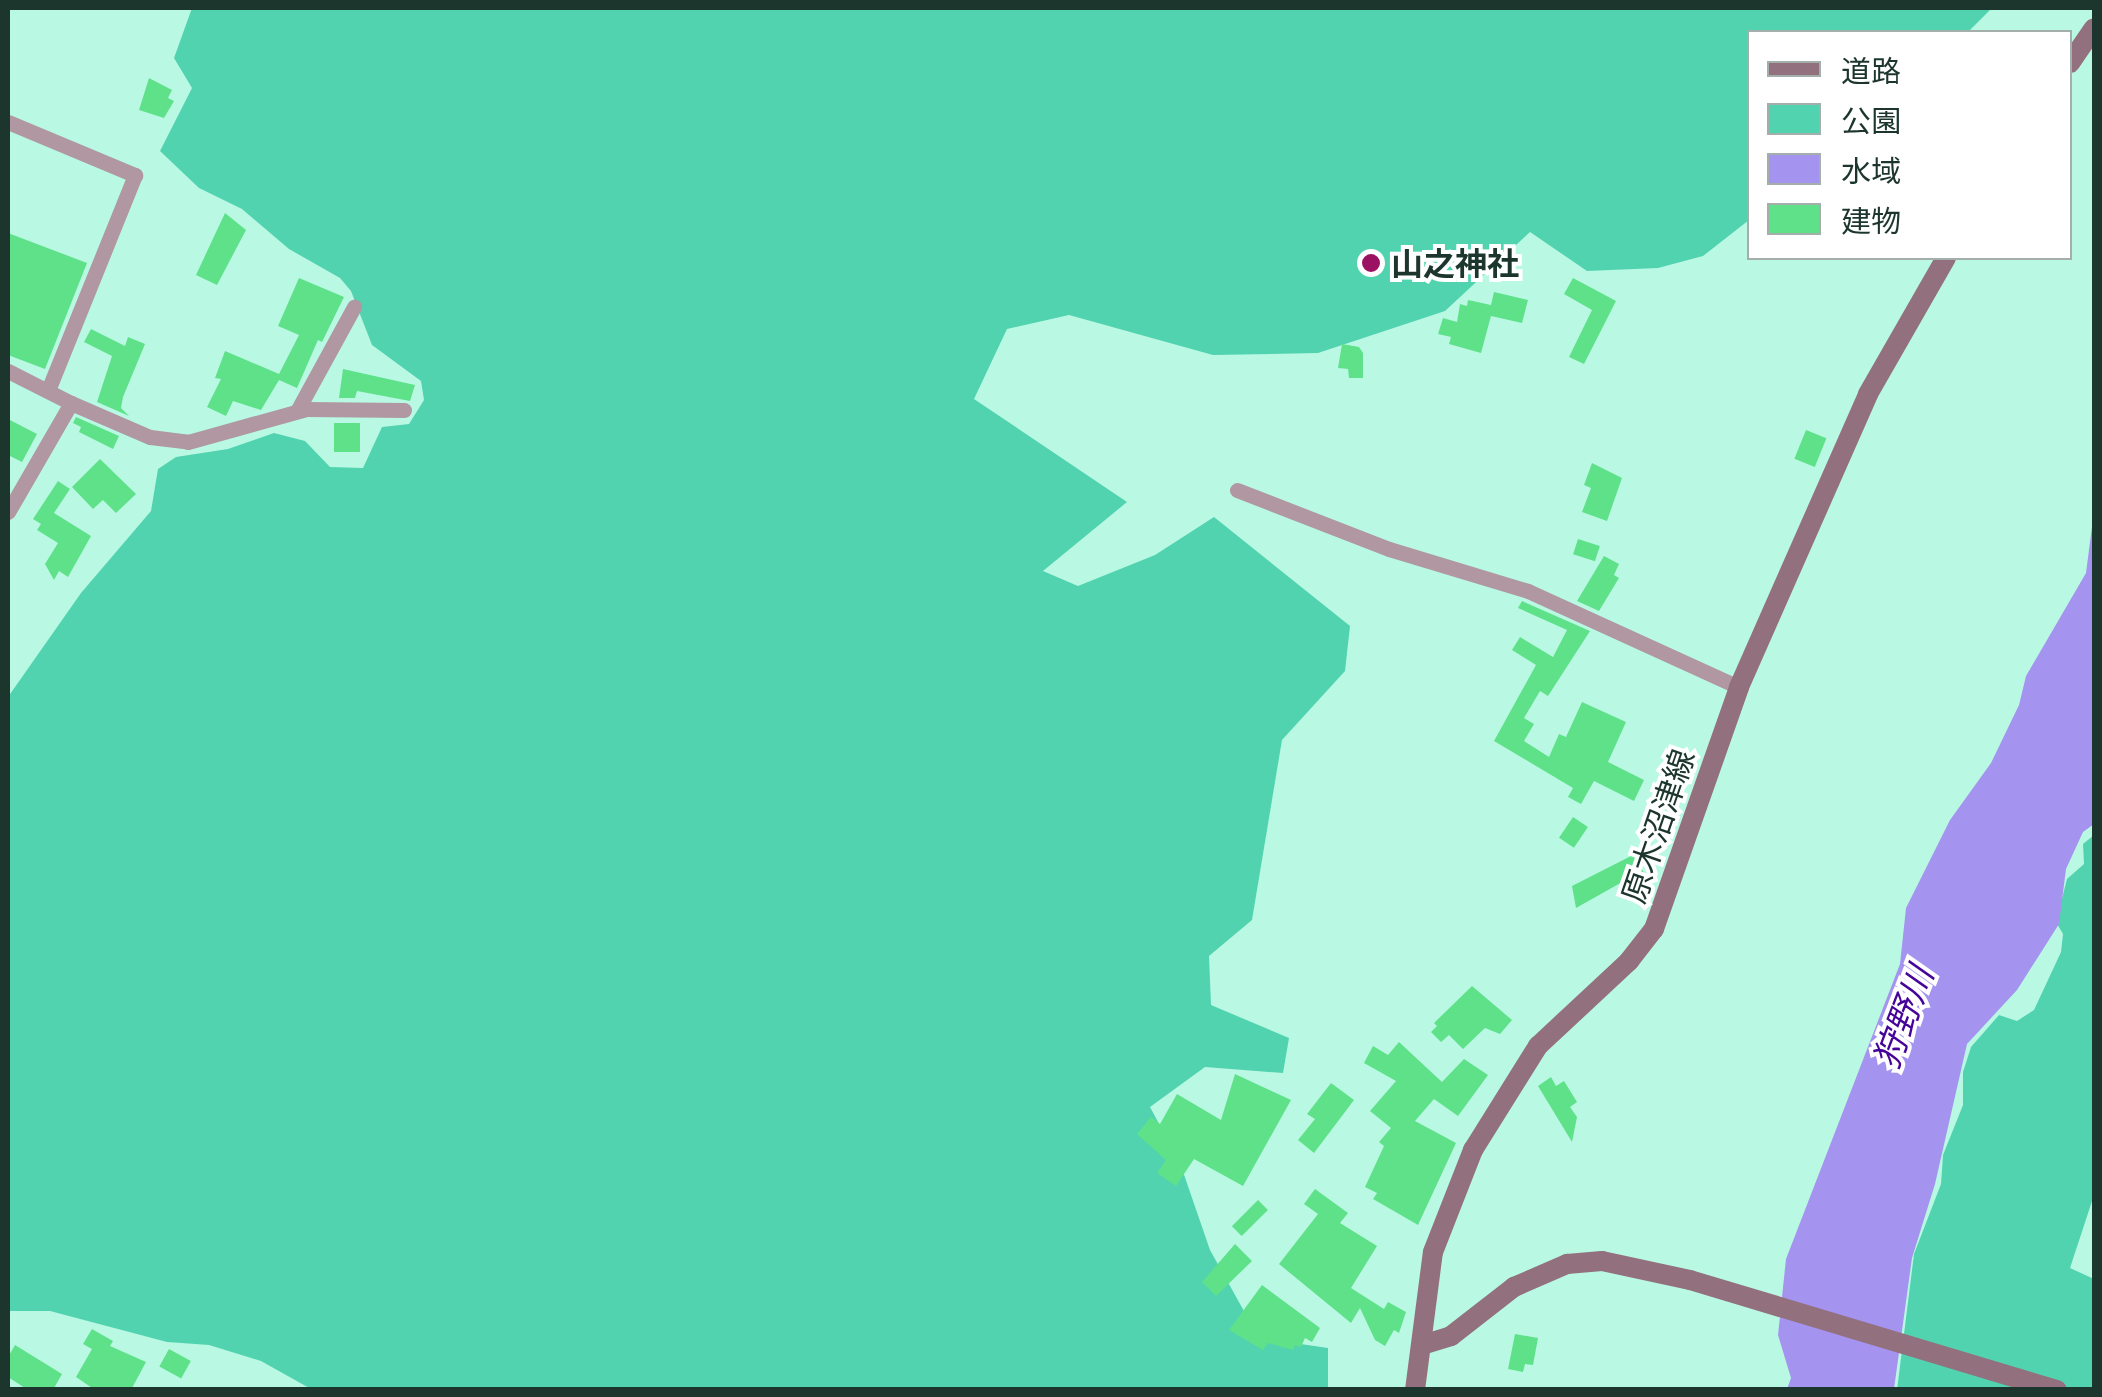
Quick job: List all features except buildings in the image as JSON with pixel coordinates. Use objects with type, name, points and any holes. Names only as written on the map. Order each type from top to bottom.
[{"type":"main road","points":[[2072,59],[2094,28]]},
{"type":"main road","name":"原木沼津線","points":[[1414,1390],[1433,1252],[1473,1150],[1538,1046],[1629,962],[1654,930],[1738,686],[1868,394],[1945,260]]},
{"type":"main road","points":[[1422,1345],[1451,1336],[1514,1287],[1567,1264],[1602,1261],[1690,1280],[2057,1390]]},
{"type":"street","points":[[8,122],[135,175],[48,390]]},
{"type":"street","points":[[297,411],[354,307]]},
{"type":"street","points":[[8,372],[150,437],[188,442],[297,411],[404,410]]},
{"type":"street","points":[[8,512],[71,403]]},
{"type":"street","points":[[1237,490],[1389,549],[1528,591],[1738,686]]},
{"type":"green space","points":[[192,8],[1992,8],[1970,30],[1747,30],[1747,222],[1703,256],[1658,268],[1587,271],[1530,232],[1445,311],[1318,353],[1213,355],[1069,315],[1007,329],[974,399],[1127,502],[1043,571],[1078,586],[1155,555],[1214,517],[1350,626],[1345,671],[1282,740],[1252,920],[1209,956],[1211,1005],[1289,1038],[1283,1073],[1205,1067],[1150,1107],[1180,1163],[1210,1250],[1259,1338],[1328,1348],[1328,1389],[311,1389],[261,1361],[209,1345],[167,1342],[50,1311],[8,1311],[8,697],[81,593],[151,511],[158,469],[176,457],[228,449],[274,433],[305,441],[330,467],[363,468],[382,427],[409,424],[424,400],[421,381],[372,345],[351,291],[340,278],[289,249],[242,209],[199,188],[160,151],[192,88],[174,58]]},
{"type":"green space","points":[[2094,835],[2094,1195],[2070,1268],[2094,1279],[2093,1389],[1897,1390],[1914,1254],[1941,1184],[1943,1155],[1963,1105],[1963,1072],[1971,1047],[1999,1015],[2017,1021],[2034,1010],[2061,952],[2063,934],[2056,922],[2067,879],[2084,864],[2083,844]]},
{"type":"water","name":"狩野川","points":[[2094,511],[2094,824],[2083,832],[2066,869],[2059,924],[2017,990],[1967,1044],[1935,1184],[1912,1258],[1894,1389],[1787,1389],[1791,1378],[1778,1335],[1786,1259],[1900,964],[1906,908],[1950,820],[1991,763],[2019,705],[2026,676],[2086,573]]},
{"type":"place","name":"山之神社","points":[[1371,263]]}]
